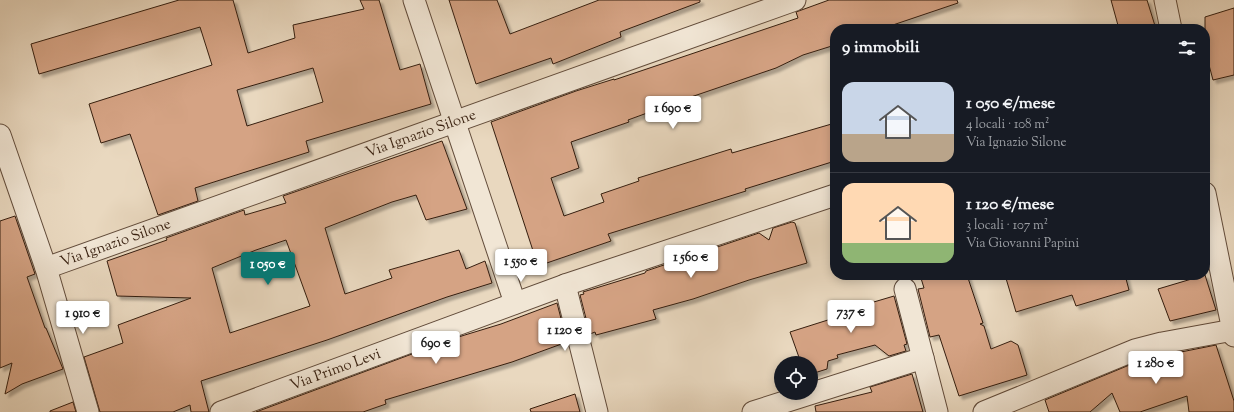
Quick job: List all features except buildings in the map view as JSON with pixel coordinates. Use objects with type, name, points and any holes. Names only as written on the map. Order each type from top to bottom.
[{"type":"street","points":[[414,0],[515,303]]},
{"type":"street","name":"Via Ignazio Silone","points":[[46,268],[795,0]]},
{"type":"street","points":[[1165,0],[1170,24]]},
{"type":"street","points":[[0,135],[46,268],[88,412]]},
{"type":"street","name":"Via Primo Levi","points":[[221,412],[565,285],[830,197]]},
{"type":"street","points":[[984,412],[1135,350],[1162,343],[1233,333],[1210,218]]},
{"type":"street","points":[[565,285],[598,412]]},
{"type":"street","points":[[905,289],[937,412]]},
{"type":"street","points":[[753,412],[924,358]]}]
